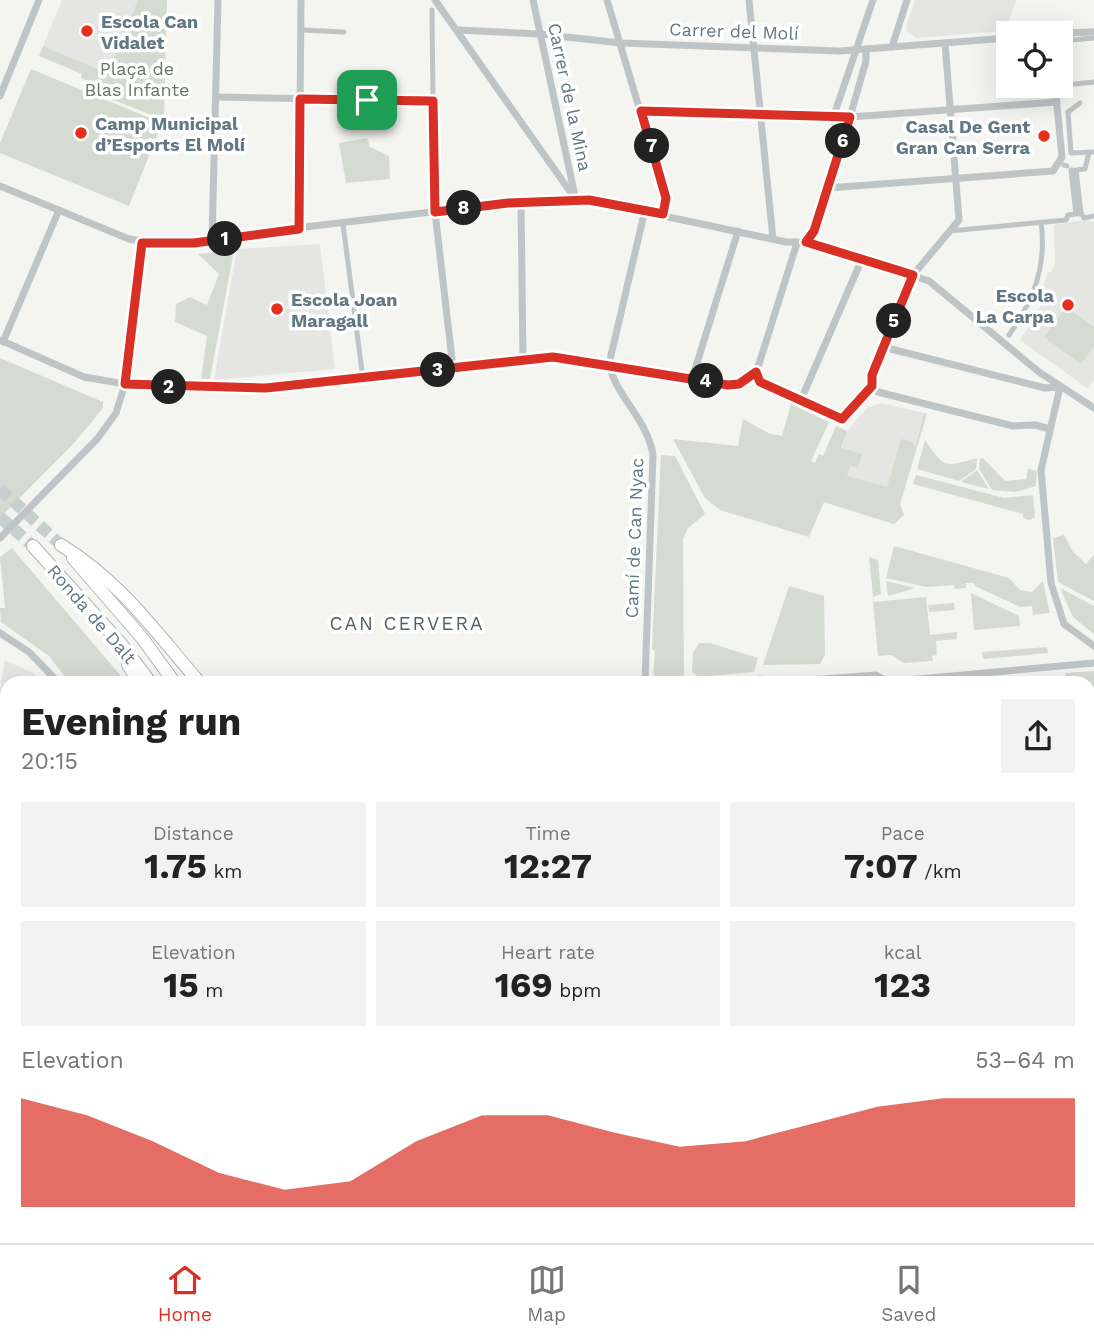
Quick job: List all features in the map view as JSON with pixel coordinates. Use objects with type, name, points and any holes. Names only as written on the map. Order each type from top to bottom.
[{"type":"highway","name":"Ronda de Dalt","points":[[169,676],[111,600],[61,545],[93,565],[119,588],[194,676]]},
{"type":"highway","name":"Ronda de Dalt","points":[[33,546],[96,614],[145,676]]},
{"type":"highway","points":[[96,614],[135,676]]},
{"type":"street","points":[[0,96],[39,0]]},
{"type":"street","points":[[212,240],[218,0]]},
{"type":"street","points":[[299,229],[301,0]]},
{"type":"street","points":[[435,0],[576,201]]},
{"type":"street","name":"Carrer de la Mina","points":[[533,0],[576,201]]},
{"type":"street","points":[[607,0],[666,198],[663,214]]},
{"type":"street","points":[[749,0],[773,239]]},
{"type":"street","points":[[833,118],[873,0]]},
{"type":"street","points":[[892,47],[907,0]]},
{"type":"street","points":[[432,10],[435,212],[453,368]]},
{"type":"street","points":[[302,30],[344,32]]},
{"type":"street","name":"Carrer del Molí","points":[[458,30],[540,34],[621,43],[854,50],[996,39]]},
{"type":"street","points":[[1073,33],[1094,32]]},
{"type":"street","points":[[1073,41],[1094,38]]},
{"type":"street","points":[[756,372],[760,382],[828,415],[842,419],[872,386],[872,375],[913,275],[959,220],[945,43]]},
{"type":"street","points":[[59,210],[2,341],[70,373],[125,384],[266,388],[523,359],[567,358],[734,385],[756,372],[802,242],[814,231],[866,61],[866,49]]},
{"type":"street","points":[[1073,84],[1094,82]]},
{"type":"street","points":[[216,97],[433,101]]},
{"type":"street","points":[[950,231],[1066,220],[1068,215],[1076,214],[1062,153],[1056,98]]},
{"type":"street","points":[[641,111],[833,118],[1057,102]]},
{"type":"street","points":[[1080,103],[1068,112],[1071,153],[1092,152],[1085,169],[1076,170],[1081,213]]},
{"type":"street","points":[[1086,164],[1093,172]]},
{"type":"street","points":[[828,188],[1045,173],[1065,167],[1073,170],[1079,214],[1084,218],[1094,216]]},
{"type":"street","points":[[0,186],[142,243],[174,244],[521,202],[602,201],[773,239],[802,242],[929,281],[1060,387],[1094,408]]},
{"type":"street","points":[[521,202],[523,359]]},
{"type":"street","points":[[609,364],[645,210]]},
{"type":"street","points":[[1009,335],[1037,284],[1043,254],[1041,222]]},
{"type":"street","points":[[343,224],[363,379]]},
{"type":"street","points":[[692,379],[738,231]]},
{"type":"street","points":[[0,538],[105,429],[116,413],[125,384],[142,243]]},
{"type":"street","points":[[800,401],[862,259]]},
{"type":"street","points":[[884,347],[1045,388],[1060,387]]},
{"type":"street","name":"Camí de Can Nyac","points":[[609,364],[613,378],[646,429],[653,455],[645,676]]},
{"type":"street","points":[[872,386],[878,392],[1013,426],[1035,425],[1050,429]]},
{"type":"street","points":[[1060,387],[1041,470],[1051,583],[1058,611],[1072,632],[1094,646]]},
{"type":"street","points":[[0,633],[29,652],[52,676]]},
{"type":"street","points":[[953,676],[1094,663]]},
{"type":"street","points":[[858,676],[878,676]]},
{"type":"shaded area","name":"Escola Can Vidalet","points":[[62,0],[138,0],[107,74],[43,46]]},
{"type":"shaded area","points":[[915,0],[1016,0],[1009,21],[996,21],[996,32],[917,38],[908,33],[906,27]]},
{"type":"shaded area","name":"Escola La Carpa","points":[[1094,221],[1094,380],[1088,389],[1020,340],[1045,299],[1040,297],[1055,260],[1054,225]]},
{"type":"shaded area","name":"Escola Joan Maragall","points":[[320,244],[335,369],[214,380],[237,249]]},
{"type":"shaded area","points":[[881,403],[924,413],[900,504],[904,515],[894,524],[824,502],[847,431],[868,407]]},
{"type":"shaded area","points":[[5,660],[36,676],[2,676]]},
{"type":"green space","name":"Plaça de Blas Infante","points":[[138,0],[167,0],[164,120],[89,90],[92,83],[81,78],[82,74],[39,56],[43,46],[107,73]]},
{"type":"green space","name":"Camp Municipal d’Esports El Molí","points":[[31,69],[162,123],[129,206],[0,153],[0,143]]},
{"type":"green space","points":[[367,138],[370,147],[389,156],[390,179],[346,183],[339,143]]},
{"type":"green space","points":[[234,250],[210,379],[201,379],[207,336],[175,322],[176,304],[190,297],[207,305],[219,274],[198,254]]},
{"type":"green space","points":[[1066,307],[1094,327],[1094,346],[1081,364],[1044,337]]},
{"type":"green space","points":[[0,358],[103,402],[103,408],[74,443],[0,518]]},
{"type":"green space","points":[[791,404],[829,422],[811,461],[815,463],[819,454],[823,456],[836,426],[847,431],[841,448],[862,454],[858,468],[850,466],[847,476],[887,487],[901,439],[913,442],[915,448],[924,413],[927,414],[900,504],[904,515],[894,524],[824,502],[809,537],[720,510],[705,498],[673,439],[738,446],[743,419],[770,434],[782,436]]},
{"type":"green space","points":[[925,440],[946,463],[977,458],[976,469],[959,481],[917,469]]},
{"type":"green space","points":[[661,455],[675,456],[705,514],[688,528],[683,539],[684,676],[653,676],[655,651],[652,649]]},
{"type":"green space","points":[[983,458],[1005,481],[1026,479],[1028,469],[1037,471],[1036,486],[1015,492],[992,490],[979,469],[980,459]]},
{"type":"green space","points":[[977,470],[989,489],[961,482]]},
{"type":"green space","points":[[916,475],[1004,498],[1033,495],[1035,517],[1030,520],[1023,518],[1023,514],[913,484]]},
{"type":"green space","points":[[1064,535],[1073,552],[1086,564],[1094,555],[1094,601],[1058,582],[1053,538]]},
{"type":"green space","points":[[894,546],[1009,578],[1020,590],[1032,592],[1043,581],[1050,613],[1033,615],[1032,606],[1020,607],[975,586],[974,583],[966,583],[966,588],[955,589],[954,585],[926,587],[886,578]]},
{"type":"green space","points":[[12,548],[121,676],[64,676],[49,656],[1,622],[0,608],[5,608],[0,557]]},
{"type":"green space","points":[[869,557],[878,560],[881,594],[873,597]]},
{"type":"green space","points":[[886,581],[915,588],[888,596]]},
{"type":"green space","points":[[789,586],[824,596],[825,655],[820,664],[763,665]]},
{"type":"green space","points":[[1060,588],[1094,606],[1094,634],[1073,617]]},
{"type":"green space","points":[[971,593],[1019,616],[1020,626],[974,630]]},
{"type":"green space","points":[[926,597],[930,635],[957,632],[957,639],[936,641],[937,655],[932,656],[933,661],[904,663],[891,655],[878,656],[873,602]]},
{"type":"green space","points":[[954,603],[955,610],[929,612],[928,605]]},
{"type":"green space","points":[[699,643],[710,643],[758,658],[754,672],[698,676],[692,672],[693,653]]},
{"type":"green space","points":[[1047,647],[1048,653],[983,659],[982,652]]},
{"type":"green space","points":[[1094,671],[1094,676],[1066,676],[1065,673]]},
{"type":"tunnel","points":[[0,489],[61,545]]},
{"type":"tunnel","points":[[0,517],[33,546]]},
{"type":"place","name":"Escola Can Vidalet","points":[[87,31]]},
{"type":"place","name":"Camp Municipal d’Esports El Molí","points":[[81,133]]},
{"type":"place","name":"Casal De Gent Gran Can Serra","points":[[1044,136]]},
{"type":"place","name":"Escola La Carpa","points":[[1068,305]]},
{"type":"place","name":"Escola Joan Maragall","points":[[277,309]]},
{"type":"district","name":"CAN CERVERA","points":[[407,623]]},
{"type":"route","points":[[300,99],[367,100],[433,101],[435,212],[508,203],[589,200],[663,214],[666,198],[641,111],[850,117],[814,231],[806,242],[913,275],[872,375],[872,386],[849,415],[836,419],[760,382],[756,372],[739,384],[728,385],[581,359],[553,357],[266,388],[181,388],[125,384],[142,243],[194,243],[299,229],[300,99]]}]
